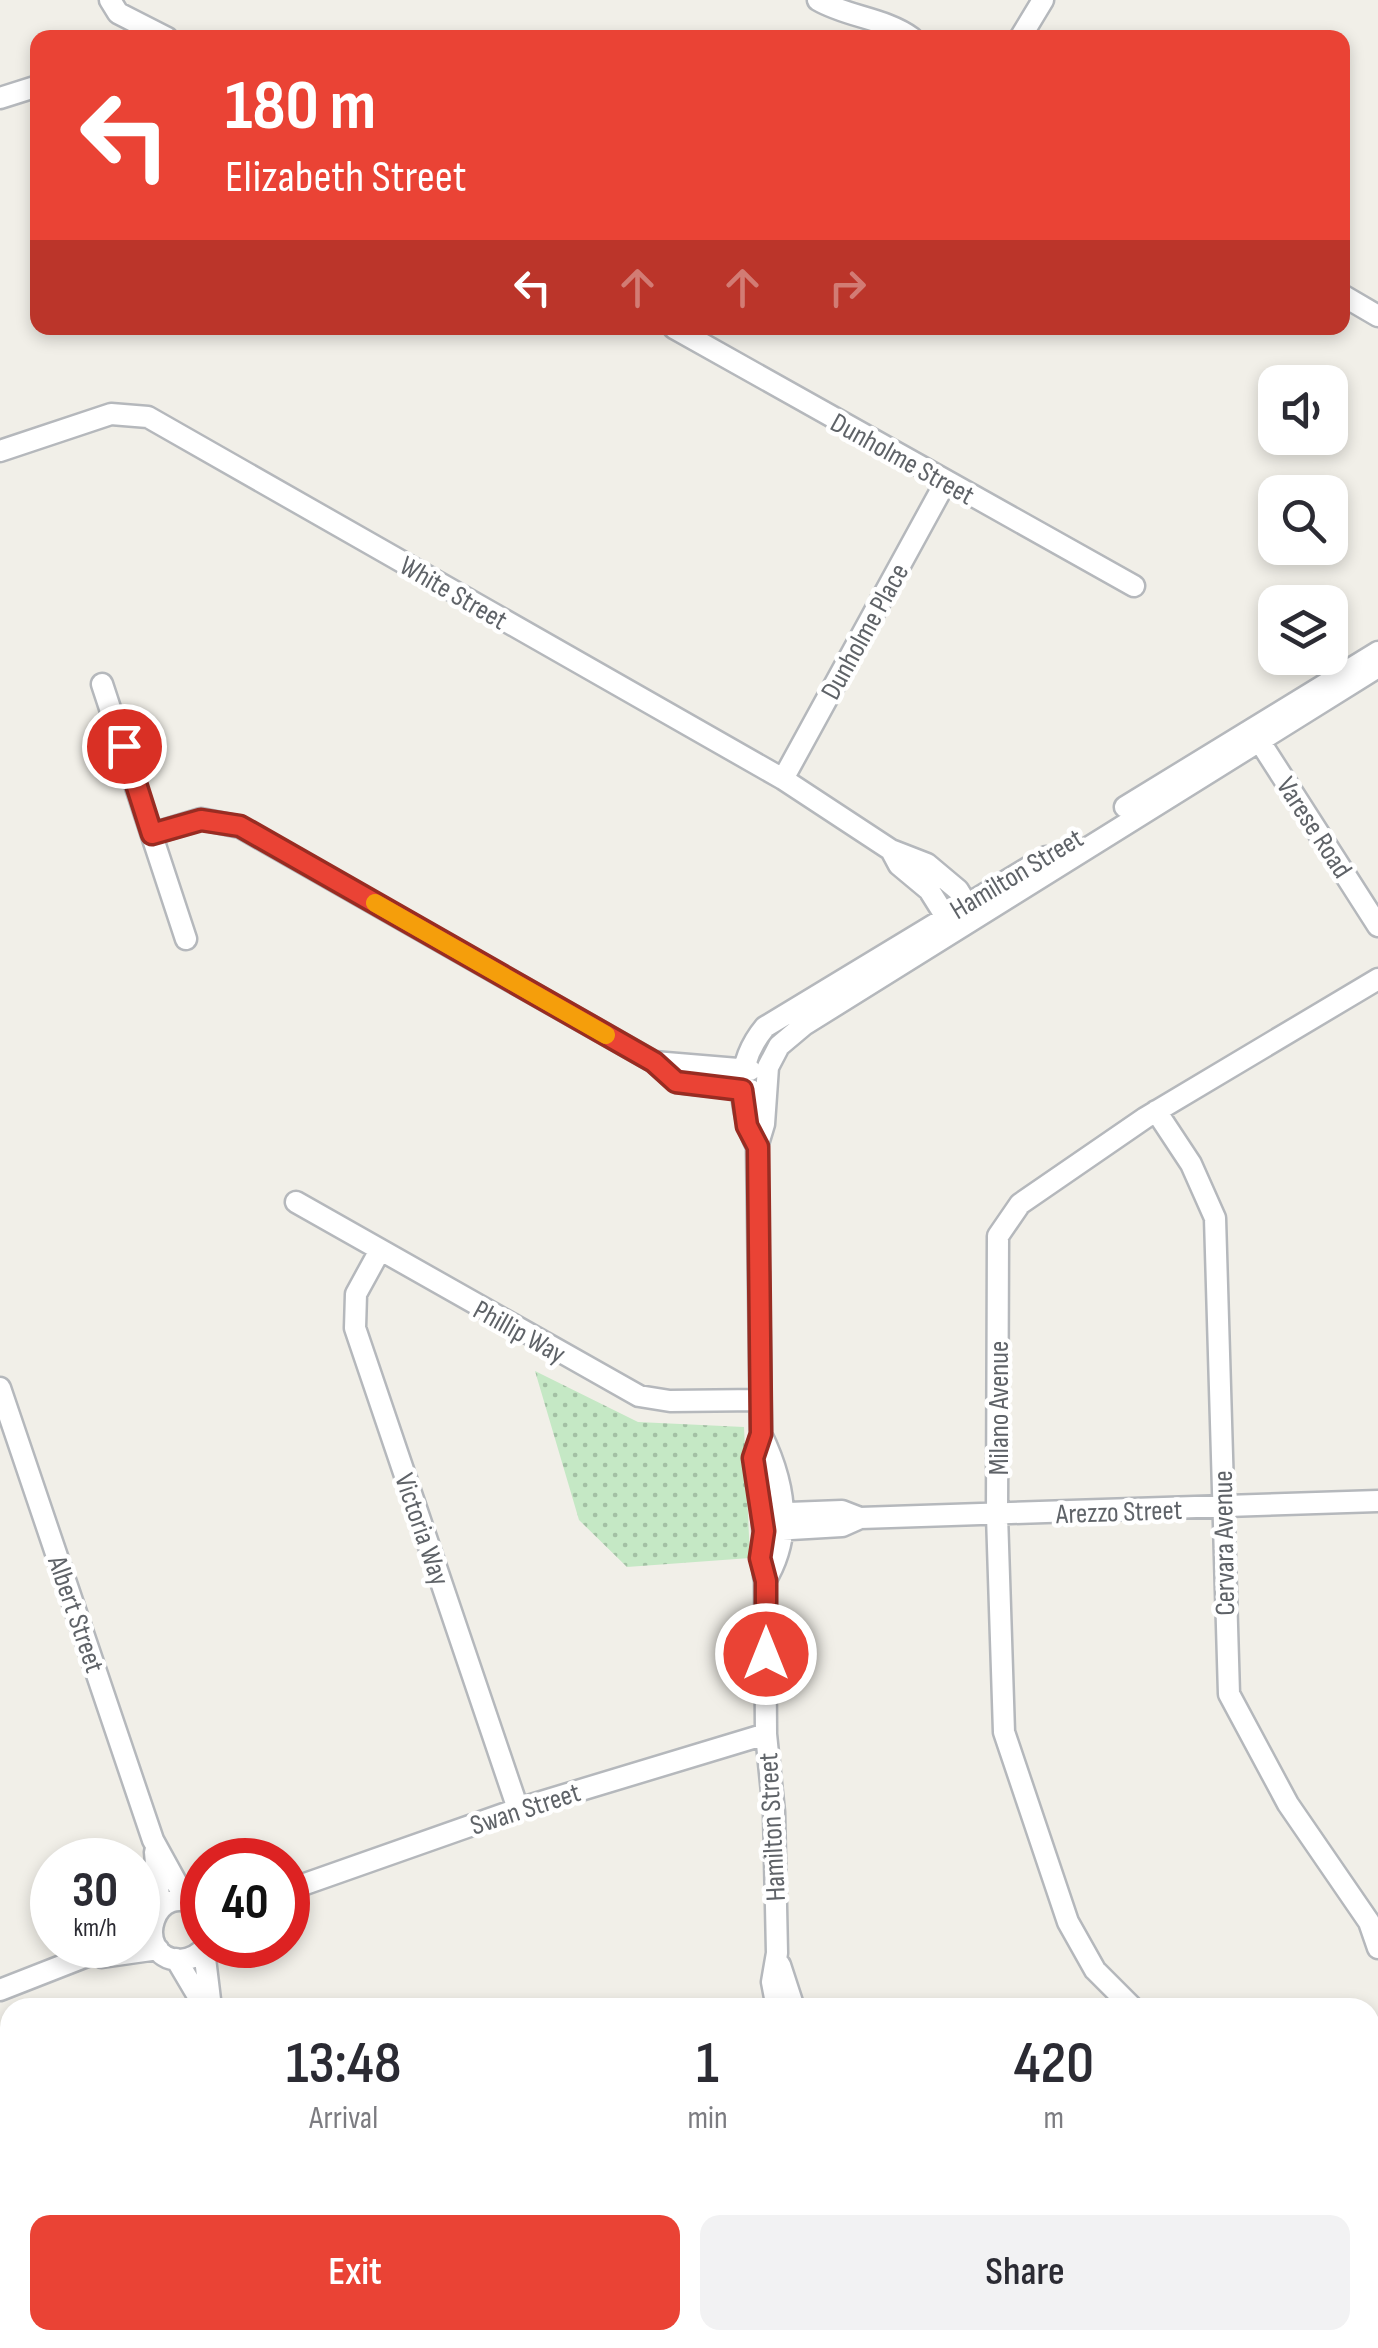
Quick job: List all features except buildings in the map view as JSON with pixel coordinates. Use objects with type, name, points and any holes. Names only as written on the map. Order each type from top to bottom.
[{"type":"street","points":[[110,0],[118,13],[148,30]]},
{"type":"street","points":[[818,0],[843,14],[899,30]]},
{"type":"street","points":[[1025,30],[1043,0]]},
{"type":"street","points":[[843,14],[858,30]]},
{"type":"street","points":[[0,98],[30,89]]},
{"type":"street","points":[[1350,300],[1378,316]]},
{"type":"street","name":"Dunholme Street","points":[[686,335],[1134,586]]},
{"type":"street","name":"White Street","points":[[0,452],[111,414],[148,417],[783,779],[891,850],[936,871],[970,911]]},
{"type":"street","name":"Dunholme Place","points":[[783,779],[945,483]]},
{"type":"street","name":"Hamilton Street","points":[[1256,735],[1378,652]]},
{"type":"street","name":"Hamilton Street","points":[[758,1147],[747,1126],[742,1066],[753,1042],[778,1016],[950,923],[1256,735],[1378,668]]},
{"type":"street","points":[[102,684],[186,939]]},
{"type":"street","name":"Varese Road","points":[[1256,735],[1378,926]]},
{"type":"street","points":[[152,834],[201,820],[240,826],[654,1062],[676,1082],[742,1090],[765,1086]]},
{"type":"street","name":"White Street","points":[[891,850],[899,865],[929,890],[950,923]]},
{"type":"street","name":"Hamilton Street","points":[[775,1998],[774,1812],[766,1734],[766,1581],[760,1558],[774,1521],[753,1458],[761,1434],[758,1147],[764,1124],[765,1086],[771,1058],[790,1035],[950,923]]},
{"type":"street","name":"Milano Avenue","points":[[1123,1998],[1096,1970],[1068,1922],[1008,1749],[998,1516],[998,1236],[1020,1204],[1156,1111],[1378,979]]},
{"type":"street","points":[[654,1062],[699,1068],[742,1066],[765,1086]]},
{"type":"street","name":"Cervara Avenue","points":[[1156,1111],[1191,1164],[1215,1218],[1229,1694],[1288,1804],[1369,1922],[1378,1948]]},
{"type":"street","name":"Phillip Way","points":[[296,1202],[378,1252],[639,1396],[670,1401],[760,1400]]},
{"type":"street","name":"Victoria Way","points":[[378,1252],[356,1294],[355,1328],[518,1809]]},
{"type":"street","name":"Albert Street","points":[[0,1388],[153,1838]]},
{"type":"street","name":"Arezzo Street","points":[[774,1521],[842,1511],[860,1518],[998,1516],[1378,1501]]},
{"type":"street","name":"Swan Street","points":[[310,1882],[518,1809],[766,1734]]},
{"type":"street","name":"Albert Street","points":[[160,1849],[180,1879]]},
{"type":"street","name":"Albert Street","points":[[160,1941],[167,1954]]},
{"type":"street","name":"Hamilton Street","points":[[777,1953],[791,1998]]},
{"type":"street","points":[[160,1954],[180,1957]]},
{"type":"street","points":[[167,1954],[200,1998]]},
{"type":"street","points":[[0,1990],[62,1968]]},
{"type":"street","points":[[206,1968],[208,1998]]},
{"type":"green space","points":[[535,1371],[638,1422],[744,1427],[750,1558],[627,1567],[579,1520]]},
{"type":"slow traffic","points":[[375,903],[606,1035]]},
{"type":"route","points":[[124,746],[152,834],[201,820],[221,820],[240,826],[654,1062],[676,1082],[742,1090],[747,1126],[758,1147],[761,1434],[753,1458],[764,1531],[760,1558],[766,1581],[766,1654]]}]
